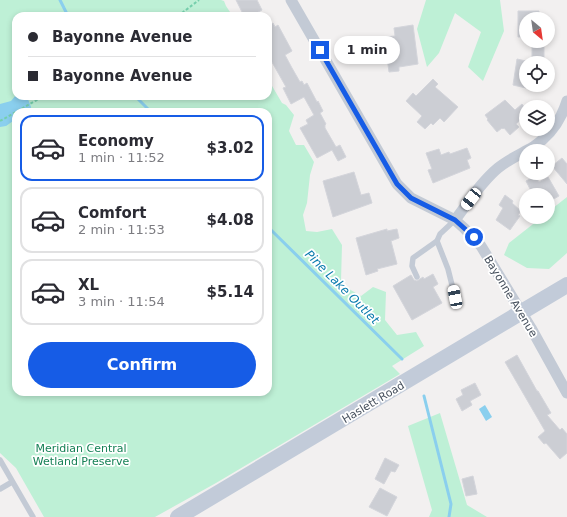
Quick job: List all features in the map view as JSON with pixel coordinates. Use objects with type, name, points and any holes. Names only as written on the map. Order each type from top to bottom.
[{"type":"main road","name":"Haslett Road","points":[[178,517],[567,285]]},
{"type":"street","name":"Bayonne Avenue","points":[[292,0],[397,184],[411,198],[455,220],[474,237],[522,312],[567,393]]},
{"type":"street","points":[[455,220],[493,172],[547,136],[559,120],[567,101]]},
{"type":"lane","points":[[417,277],[412,263],[413,258],[437,241],[440,234],[455,220]]},
{"type":"lane","points":[[437,241],[448,269],[455,297]]},
{"type":"lane","points":[[0,460],[33,517]]},
{"type":"lane","points":[[0,489],[12,482]]},
{"type":"path","points":[[183,12],[199,0]]},
{"type":"path","points":[[23,108],[37,100]]},
{"type":"path","points":[[0,121],[12,114]]},
{"type":"green space","name":"Meridian Central Wetland Preserve","points":[[0,0],[224,1],[230,12],[12,12],[12,100],[272,100],[272,86],[282,103],[286,105],[294,115],[289,131],[296,145],[304,145],[314,162],[310,175],[307,203],[303,215],[306,231],[317,232],[332,229],[342,245],[341,281],[349,289],[361,296],[373,287],[386,292],[385,320],[397,335],[416,332],[424,346],[392,366],[400,374],[216,483],[155,517],[44,517],[16,468],[0,453]]},
{"type":"green space","points":[[426,0],[500,0],[504,31],[483,81],[468,67],[481,32],[455,13],[439,53],[427,67],[417,29]]},
{"type":"green space","points":[[567,197],[567,253],[549,269],[527,268],[504,255],[509,243],[533,224],[555,224],[555,206]]},
{"type":"green space","points":[[440,413],[467,505],[487,517],[429,517],[432,510],[408,426]]},
{"type":"water","points":[[28,100],[31,108],[12,108],[12,122],[6,126],[0,127],[0,104],[11,101]]},
{"type":"water","points":[[485,405],[492,417],[486,421],[479,409]]},
{"type":"building","points":[[236,0],[257,0],[262,10],[258,12],[242,12]]},
{"type":"building","points":[[518,11],[539,11],[519,12],[518,37]]},
{"type":"building","points":[[272,24],[275,27],[278,25],[292,51],[285,55],[300,82],[302,81],[304,85],[307,83],[317,102],[318,101],[323,111],[320,113],[326,124],[325,128],[336,147],[340,145],[346,157],[338,161],[332,150],[317,158],[300,128],[308,124],[306,120],[314,115],[304,97],[291,104],[283,88],[286,87],[272,62]]},
{"type":"building","points":[[413,25],[418,64],[399,67],[399,71],[389,72],[386,50],[377,51],[376,41],[386,39],[385,37],[395,36],[394,28]]},
{"type":"building","points":[[532,48],[544,48],[544,56],[532,56]]},
{"type":"building","points":[[517,59],[519,59],[519,86],[513,85]]},
{"type":"building","points":[[433,79],[438,84],[435,87],[458,107],[444,122],[440,118],[433,125],[431,123],[425,129],[417,122],[422,116],[406,101],[413,93],[416,96]]},
{"type":"building","points":[[505,100],[515,110],[519,107],[519,121],[516,124],[519,127],[510,135],[504,128],[497,132],[487,120],[488,119],[485,115]]},
{"type":"building","points":[[467,148],[471,158],[467,160],[470,168],[433,183],[428,170],[432,169],[426,153],[439,149],[441,155],[449,152],[450,154]]},
{"type":"building","points":[[562,158],[567,164],[567,184],[555,170],[555,164]]},
{"type":"building","points":[[354,172],[361,195],[369,193],[372,203],[333,217],[323,181]]},
{"type":"building","points":[[538,180],[539,182],[543,180],[550,180],[554,188],[530,188],[526,181]]},
{"type":"building","points":[[555,189],[559,196],[555,198]]},
{"type":"building","points":[[505,195],[513,201],[512,203],[519,209],[519,217],[510,230],[496,220],[503,208],[499,205]]},
{"type":"building","points":[[387,229],[387,231],[397,229],[399,238],[391,241],[397,264],[377,269],[378,271],[366,275],[356,238]]},
{"type":"building","points":[[433,274],[438,284],[433,287],[442,303],[412,320],[393,286],[411,275],[414,280],[417,281],[423,277],[424,279]]},
{"type":"building","points":[[517,355],[551,413],[547,415],[560,430],[562,428],[567,434],[567,453],[560,459],[546,443],[544,444],[538,437],[545,431],[505,362]]},
{"type":"building","points":[[475,383],[481,395],[470,401],[472,405],[462,411],[456,399],[463,395],[461,390]]},
{"type":"building","points":[[385,458],[399,465],[395,472],[391,471],[384,484],[375,479]]},
{"type":"building","points":[[473,476],[477,494],[466,496],[462,479]]},
{"type":"building","points":[[380,488],[397,497],[387,516],[369,507]]},
{"type":"waterway","name":"Pine Lake Outlet","points":[[60,0],[66,12]]},
{"type":"waterway","name":"Pine Lake Outlet","points":[[139,100],[147,108]]},
{"type":"waterway","name":"Pine Lake Outlet","points":[[272,231],[402,359]]},
{"type":"waterway","name":"Pine Lake Outlet","points":[[424,396],[451,504],[449,517]]},
{"type":"route","points":[[320,50],[397,184],[411,198],[455,220],[474,237]]}]
